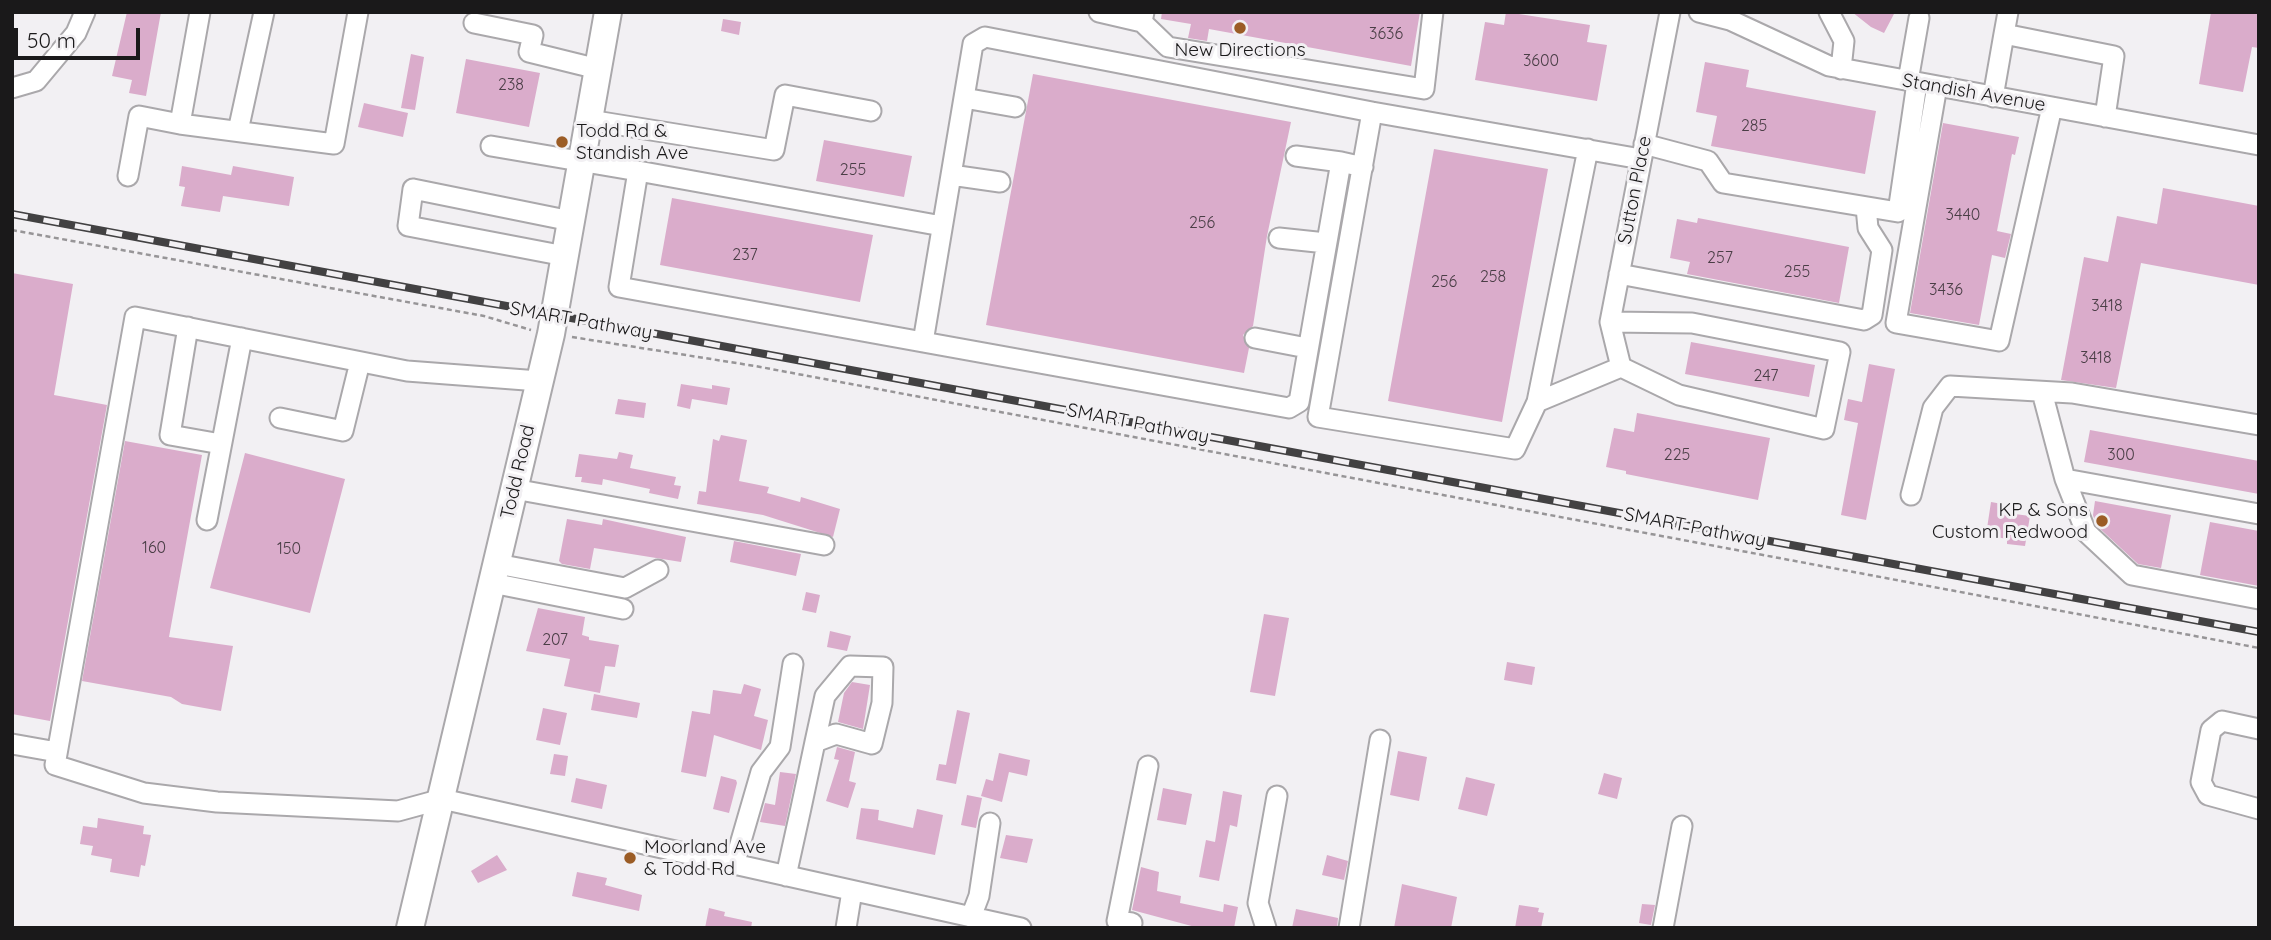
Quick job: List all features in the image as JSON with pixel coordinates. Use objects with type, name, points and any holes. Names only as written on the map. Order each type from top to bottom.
[{"type":"main road","name":"Todd Road","points":[[411,928],[551,334],[608,12]]},
{"type":"street","points":[[12,88],[36,81],[76,33],[85,12]]},
{"type":"street","points":[[180,124],[200,12]]},
{"type":"street","points":[[238,131],[264,12]]},
{"type":"street","points":[[128,176],[139,116],[334,144],[358,12]]},
{"type":"street","points":[[1099,12],[1143,17],[1168,47],[1424,89],[1433,12]]},
{"type":"street","name":"Sutton Place","points":[[1621,367],[1609,322],[1670,12]]},
{"type":"street","name":"Standish Avenue","points":[[1699,12],[1730,20],[1829,66],[1841,69],[2259,145]]},
{"type":"street","points":[[1829,12],[1844,41],[1841,69]]},
{"type":"street","points":[[1993,97],[2008,12]]},
{"type":"street","points":[[1919,18],[1921,83],[1896,323],[1999,341],[2052,107]]},
{"type":"street","points":[[474,23],[533,34],[529,52],[598,69]]},
{"type":"street","points":[[2004,34],[2115,56],[2105,117]]},
{"type":"street","points":[[923,342],[973,44],[985,37],[1373,112],[1588,149],[1643,151],[1708,161],[1723,183],[1898,212],[1921,83]]},
{"type":"street","points":[[589,120],[774,150],[785,95],[871,111]]},
{"type":"street","points":[[964,98],[1014,107]]},
{"type":"street","points":[[1373,112],[1318,417],[1515,449],[1537,402],[1588,149]]},
{"type":"street","points":[[491,146],[943,226]]},
{"type":"street","points":[[1296,156],[1363,167]]},
{"type":"street","points":[[638,171],[619,287],[1289,408],[1299,402],[1341,162]]},
{"type":"street","points":[[951,174],[1000,181]]},
{"type":"street","points":[[565,256],[408,226],[413,189],[571,221]]},
{"type":"street","points":[[1619,274],[1864,320],[1872,316],[1882,250],[1868,228],[1866,207]]},
{"type":"street","points":[[1279,238],[1326,243]]},
{"type":"street","points":[[539,381],[407,371],[135,317],[55,765],[144,793],[217,802],[398,811],[442,799],[852,891],[958,919],[1021,928]]},
{"type":"street","points":[[1537,402],[1621,367],[1679,395],[1824,429],[1840,352],[1692,323],[1609,322]]},
{"type":"street","points":[[188,327],[170,435],[221,444]]},
{"type":"street","points":[[207,520],[242,338]]},
{"type":"street","points":[[1255,338],[1307,348]]},
{"type":"street","points":[[280,418],[343,430],[360,362]]},
{"type":"street","points":[[1911,495],[1933,408],[1950,386],[1982,386],[2145,403],[2259,425]]},
{"type":"street","points":[[2042,392],[2065,479],[2086,532],[2132,575],[2259,599]]},
{"type":"street","points":[[2065,479],[2259,514]]},
{"type":"street","points":[[514,489],[824,545]]},
{"type":"street","points":[[494,573],[625,588],[658,570]]},
{"type":"street","points":[[494,573],[623,609]]},
{"type":"street","points":[[734,865],[761,772],[780,747],[793,664]]},
{"type":"street","points":[[786,876],[815,742],[825,696],[850,666],[883,667],[882,703],[872,744],[836,734],[815,742]]},
{"type":"street","points":[[2259,729],[2222,721],[2211,730],[2201,782],[2208,795],[2259,809]]},
{"type":"street","points":[[1349,928],[1380,740]]},
{"type":"street","points":[[12,744],[57,752]]},
{"type":"street","points":[[1131,928],[1132,923],[1117,921],[1148,766]]},
{"type":"street","points":[[1266,928],[1258,903],[1278,796]]},
{"type":"street","points":[[958,919],[979,896],[990,822]]},
{"type":"street","points":[[1663,928],[1682,826]]},
{"type":"street","points":[[846,928],[852,891]]},
{"type":"path","name":"SMART Pathway","points":[[12,230],[484,316],[551,334],[588,337],[755,366],[2259,648]]},
{"type":"building","points":[[127,12],[161,12],[146,96],[129,93],[132,80],[112,76]]},
{"type":"building","points":[[1162,12],[1420,12],[1411,66],[1209,29],[1207,41],[1188,38],[1191,24],[1161,19]]},
{"type":"building","points":[[1506,12],[1590,25],[1587,42],[1607,45],[1597,101],[1475,80],[1485,22],[1504,25]]},
{"type":"building","points":[[1852,12],[1895,12],[1884,33],[1871,27]]},
{"type":"building","points":[[2211,12],[2259,12],[2259,48],[2252,47],[2243,92],[2199,84]]},
{"type":"building","points":[[723,19],[741,22],[739,35],[721,31]]},
{"type":"building","points":[[411,54],[424,57],[415,110],[401,108]]},
{"type":"building","points":[[466,59],[540,73],[529,127],[456,113]]},
{"type":"building","points":[[1705,62],[1749,70],[1746,87],[1876,111],[1865,174],[1711,146],[1717,116],[1696,112]]},
{"type":"building","points":[[1033,74],[1291,122],[1267,236],[1253,326],[1243,335],[1249,348],[1244,373],[986,325]]},
{"type":"building","points":[[364,103],[408,113],[403,137],[358,127]]},
{"type":"building","points":[[1943,123],[2019,137],[2015,155],[2012,154],[1997,231],[2011,234],[2005,258],[1992,255],[1979,325],[1910,313]]},
{"type":"building","points":[[824,140],[912,156],[904,197],[816,181]]},
{"type":"building","points":[[1434,149],[1548,169],[1502,422],[1388,401]]},
{"type":"building","points":[[182,166],[231,175],[233,166],[294,177],[289,206],[223,196],[220,212],[181,206],[185,187],[179,186]]},
{"type":"building","points":[[2163,188],[2259,206],[2259,285],[2141,263],[2116,388],[2061,380],[2084,257],[2108,262],[2117,216],[2157,224]]},
{"type":"building","points":[[672,198],[873,235],[860,302],[660,265]]},
{"type":"building","points":[[1698,218],[1849,247],[1839,303],[1687,274],[1690,262],[1670,258],[1677,219],[1697,223]]},
{"type":"building","points":[[12,273],[73,284],[54,395],[107,405],[50,721],[12,714]]},
{"type":"building","points":[[1691,342],[1815,365],[1809,397],[1685,374]]},
{"type":"building","points":[[1869,364],[1895,369],[1866,520],[1841,515],[1858,423],[1844,420],[1848,399],[1862,402]]},
{"type":"building","points":[[681,384],[712,389],[712,385],[730,388],[727,405],[692,399],[690,409],[677,406]]},
{"type":"building","points":[[618,399],[646,403],[644,418],[615,414]]},
{"type":"building","points":[[1637,413],[1770,438],[1758,500],[1626,474],[1626,471],[1606,467],[1614,428],[1634,432]]},
{"type":"building","points":[[2090,430],[2259,461],[2259,494],[2084,462]]},
{"type":"building","points":[[721,435],[747,440],[739,481],[769,487],[767,493],[800,502],[801,497],[840,509],[833,537],[763,515],[697,504],[699,491],[706,492],[713,439],[719,441]]},
{"type":"building","points":[[125,441],[202,455],[169,637],[233,646],[221,711],[182,704],[171,697],[82,681]]},
{"type":"building","points":[[619,452],[633,455],[630,468],[676,477],[674,485],[681,486],[678,499],[649,493],[650,489],[603,479],[602,485],[581,482],[582,477],[575,477],[579,454],[617,459]]},
{"type":"building","points":[[245,453],[345,479],[310,613],[210,588]]},
{"type":"building","points":[[2095,501],[2171,515],[2161,568],[2138,564],[2096,525],[2093,515]]},
{"type":"building","points":[[1991,502],[2008,505],[2007,513],[2030,516],[2025,546],[2007,544],[2007,539],[1986,535]]},
{"type":"building","points":[[567,519],[602,525],[603,519],[686,537],[681,562],[594,548],[590,569],[562,564],[559,561]]},
{"type":"building","points":[[2210,522],[2259,531],[2259,586],[2200,575]]},
{"type":"building","points":[[734,541],[801,554],[796,576],[730,562]]},
{"type":"building","points":[[806,592],[820,595],[816,613],[802,610]]},
{"type":"building","points":[[538,608],[585,617],[582,635],[589,637],[589,640],[619,645],[615,667],[605,666],[600,693],[564,686],[570,659],[526,651]]},
{"type":"building","points":[[1264,614],[1289,618],[1275,696],[1250,692]]},
{"type":"building","points":[[830,631],[851,636],[847,651],[827,647]]},
{"type":"building","points":[[1507,662],[1535,667],[1532,685],[1504,680]]},
{"type":"building","points":[[852,682],[870,685],[863,729],[838,722],[844,693]]},
{"type":"building","points":[[744,684],[761,689],[754,716],[768,720],[761,750],[714,735],[706,777],[681,772],[692,711],[710,714],[713,690],[741,694]]},
{"type":"building","points":[[594,694],[640,703],[637,718],[591,710]]},
{"type":"building","points":[[543,708],[567,713],[560,745],[536,740]]},
{"type":"building","points":[[957,710],[970,713],[956,784],[936,780],[939,764],[946,765]]},
{"type":"building","points":[[837,747],[855,752],[849,781],[856,783],[848,808],[826,801],[839,760],[834,759]]},
{"type":"building","points":[[1398,751],[1427,757],[1419,801],[1390,795]]},
{"type":"building","points":[[999,753],[1030,760],[1027,776],[1009,772],[1002,802],[981,796],[986,779],[993,781]]},
{"type":"building","points":[[554,754],[568,756],[565,776],[550,774]]},
{"type":"building","points":[[780,772],[796,774],[785,826],[760,822],[765,803],[775,805]]},
{"type":"building","points":[[1604,773],[1622,778],[1617,799],[1598,794]]},
{"type":"building","points":[[721,776],[736,780],[737,783],[729,813],[713,809]]},
{"type":"building","points":[[1466,777],[1495,784],[1487,816],[1458,809]]},
{"type":"building","points":[[576,778],[607,785],[602,809],[571,802]]},
{"type":"building","points":[[1163,788],[1192,794],[1186,825],[1157,820]]},
{"type":"building","points":[[1223,791],[1242,795],[1237,827],[1230,825],[1219,881],[1199,877],[1206,840],[1215,842]]},
{"type":"building","points":[[967,795],[982,798],[976,828],[961,825]]},
{"type":"building","points":[[861,808],[879,810],[878,820],[913,828],[917,809],[943,815],[935,855],[856,839]]},
{"type":"building","points":[[98,818],[144,826],[143,834],[151,835],[145,866],[141,865],[139,877],[110,872],[112,859],[91,855],[93,846],[80,844],[83,826],[97,828]]},
{"type":"building","points":[[1006,835],[1033,839],[1027,863],[1000,858]]},
{"type":"building","points":[[497,855],[507,870],[478,883],[471,871]]},
{"type":"building","points":[[1327,855],[1348,861],[1344,880],[1322,875]]},
{"type":"building","points":[[1141,867],[1159,872],[1157,891],[1181,896],[1180,903],[1223,912],[1224,904],[1238,907],[1234,928],[1199,928],[1132,910]]},
{"type":"building","points":[[577,872],[607,878],[605,885],[642,895],[639,911],[572,896]]},
{"type":"building","points":[[1402,884],[1457,897],[1451,928],[1394,928]]},
{"type":"building","points":[[1642,904],[1655,905],[1651,925],[1639,923]]},
{"type":"building","points":[[1519,905],[1539,908],[1538,912],[1544,913],[1541,928],[1515,928]]},
{"type":"building","points":[[709,908],[725,912],[724,916],[752,922],[751,928],[705,928]]},
{"type":"building","points":[[1296,909],[1338,918],[1337,928],[1292,928]]},
{"type":"railway","points":[[12,214],[2259,632]]},
{"type":"place","name":"New Directions","points":[[1240,28]]},
{"type":"place","name":"Todd Rd & Standish Ave","points":[[562,142]]},
{"type":"place","name":"KP & Sons Custom Redwood","points":[[2102,521]]},
{"type":"place","name":"Moorland Ave & Todd Rd","points":[[630,858]]}]
